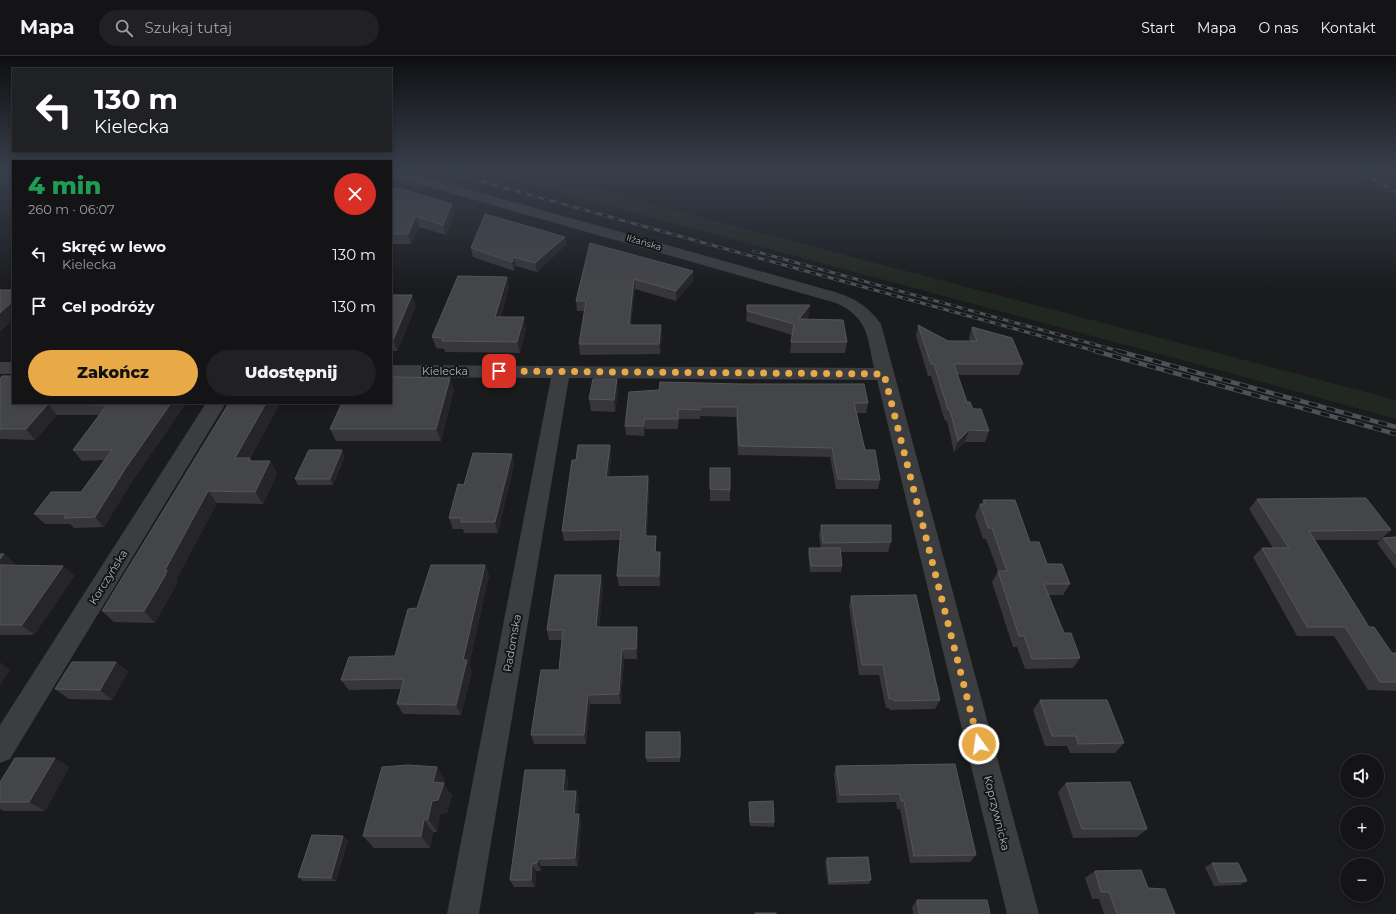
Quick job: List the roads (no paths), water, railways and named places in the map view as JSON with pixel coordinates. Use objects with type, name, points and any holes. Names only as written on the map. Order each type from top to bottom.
[{"type":"street","name":"Iłżańska","points":[[529,210],[851,302]]},
{"type":"street","name":"Koprzywnicka","points":[[851,302],[864,312],[872,324],[1023,914]]},
{"type":"street","points":[[0,368],[12,368]]},
{"type":"street","name":"Kielecka","points":[[392,371],[884,374]]},
{"type":"street","name":"Radomska","points":[[462,914],[561,372]]},
{"type":"street","name":"Korczyńska","points":[[0,750],[215,404]]},
{"type":"railway","points":[[585,210],[1099,352]]},
{"type":"railway","points":[[754,251],[1122,352]]},
{"type":"railway","points":[[1095,351],[1396,434]]},
{"type":"railway","points":[[1118,351],[1396,427]]}]
